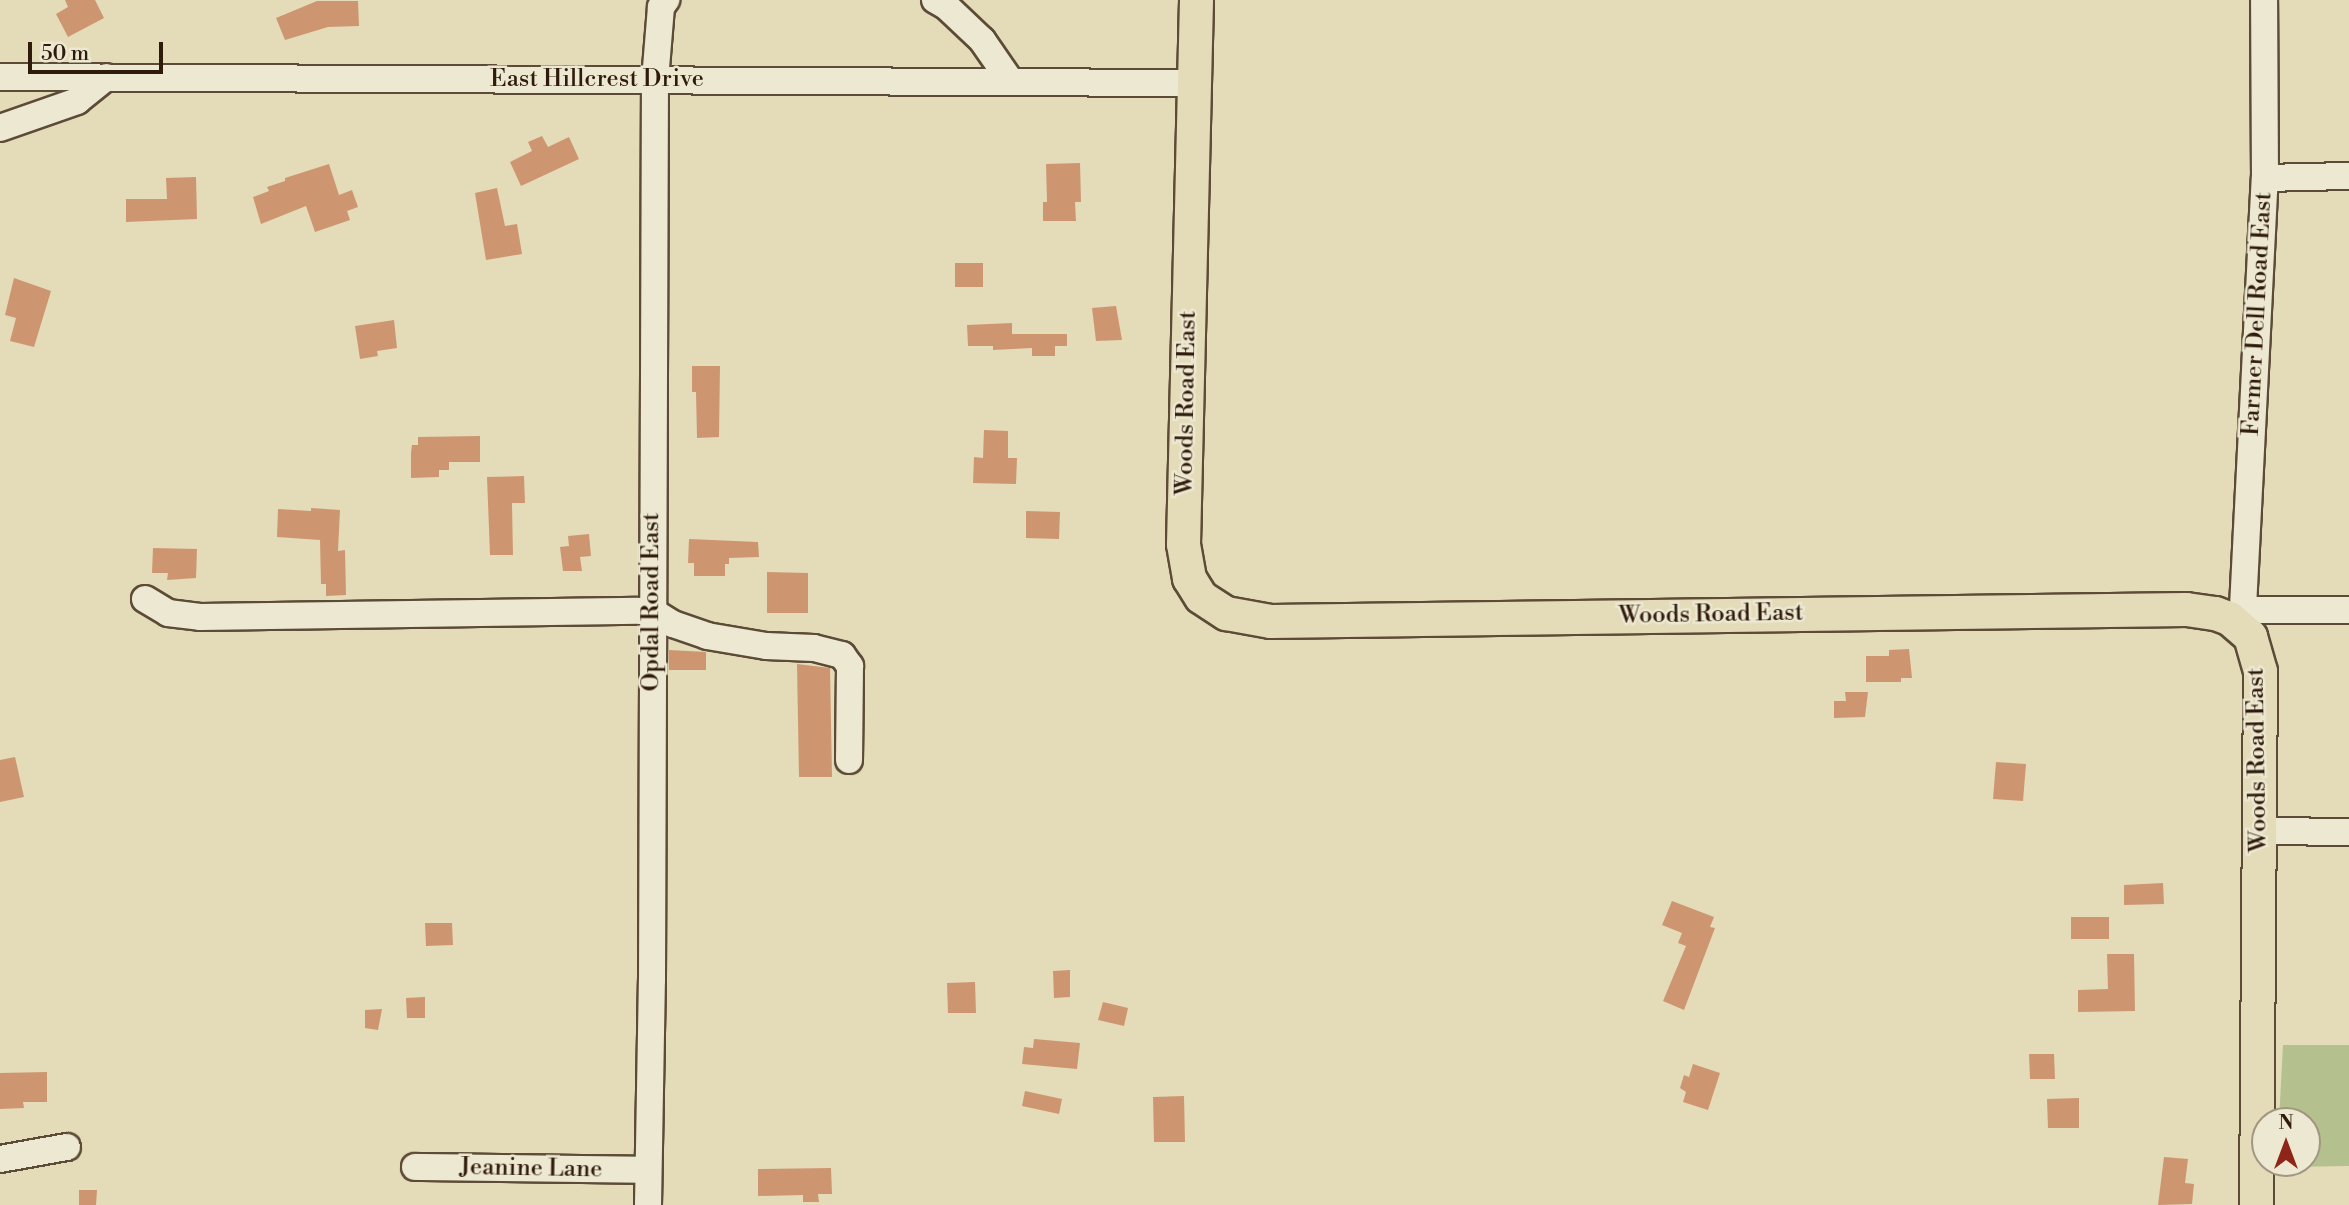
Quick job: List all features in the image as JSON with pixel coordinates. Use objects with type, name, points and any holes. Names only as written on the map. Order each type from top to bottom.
[{"type":"main road","name":"Woods Road East","points":[[1196,0],[1183,544],[1189,578],[1201,597],[1211,606],[1226,613],[1270,621],[2186,609],[2243,618],[2256,648],[2260,671],[2256,1205]]},
{"type":"street","name":"Opdal Road East","points":[[648,1205],[655,80],[661,7],[666,0]]},
{"type":"street","points":[[935,0],[946,6],[982,40],[1011,82]]},
{"type":"street","name":"Farmer Dell Road East","points":[[2243,618],[2265,178],[2264,0]]},
{"type":"street","name":"East Hillcrest Drive","points":[[0,77],[1194,83]]},
{"type":"street","points":[[0,128],[77,102],[107,78]]},
{"type":"street","points":[[2265,178],[2349,176]]},
{"type":"street","points":[[145,599],[168,613],[200,617],[652,611],[673,624],[707,636],[766,646],[814,648],[842,655],[850,666],[849,760]]},
{"type":"street","points":[[2243,618],[2349,610]]},
{"type":"street","points":[[2260,831],[2349,832]]},
{"type":"street","points":[[0,1159],[67,1147]]},
{"type":"street","name":"Jeanine Lane","points":[[415,1167],[648,1170]]},
{"type":"green space","points":[[2283,1045],[2349,1045],[2349,1166],[2321,1166],[2321,1107],[2280,1107]]},
{"type":"building","points":[[65,0],[95,0],[104,18],[68,37],[56,14],[68,7]]},
{"type":"building","points":[[317,1],[358,1],[359,26],[328,27],[285,40],[276,18]]},
{"type":"building","points":[[542,136],[548,147],[569,137],[579,159],[521,186],[510,162],[532,151],[528,142]]},
{"type":"building","points":[[1080,163],[1081,202],[1075,202],[1076,221],[1043,221],[1043,202],[1047,202],[1046,164]]},
{"type":"building","points":[[329,164],[339,195],[352,190],[358,207],[347,211],[350,220],[315,232],[306,206],[261,224],[253,197],[269,191],[267,187],[285,181],[285,178]]},
{"type":"building","points":[[196,177],[197,219],[126,222],[126,199],[167,199],[166,178]]},
{"type":"building","points":[[497,188],[505,226],[517,224],[522,254],[486,260],[475,193]]},
{"type":"building","points":[[955,263],[983,263],[983,287],[955,287]]},
{"type":"building","points":[[14,278],[51,291],[34,347],[10,341],[16,318],[5,315]]},
{"type":"building","points":[[1116,306],[1122,340],[1096,341],[1092,308]]},
{"type":"building","points":[[394,320],[397,348],[377,351],[378,356],[360,359],[355,326]]},
{"type":"building","points":[[1012,323],[1012,334],[1067,334],[1067,346],[1055,346],[1055,356],[1032,356],[1032,348],[993,350],[993,346],[968,346],[967,325]]},
{"type":"building","points":[[692,366],[720,366],[719,437],[697,438],[696,392],[692,392]]},
{"type":"building","points":[[984,430],[1008,431],[1008,458],[1017,458],[1016,484],[973,483],[974,457],[983,458]]},
{"type":"building","points":[[480,436],[480,462],[449,462],[449,470],[439,470],[439,477],[411,478],[412,445],[418,445],[418,437]]},
{"type":"building","points":[[524,476],[525,503],[512,503],[513,555],[490,555],[487,477]]},
{"type":"building","points":[[311,508],[340,510],[338,551],[345,550],[346,595],[326,596],[326,584],[321,584],[320,540],[277,537],[278,509],[311,511]]},
{"type":"building","points":[[1026,511],[1060,512],[1059,539],[1026,538]]},
{"type":"building","points":[[589,534],[591,556],[580,557],[582,571],[563,571],[560,547],[569,546],[568,536]]},
{"type":"building","points":[[689,539],[758,542],[759,557],[729,558],[729,564],[725,564],[725,576],[694,576],[694,563],[688,563]]},
{"type":"building","points":[[153,548],[197,549],[196,578],[167,580],[168,573],[152,573]]},
{"type":"building","points":[[767,572],[808,573],[808,613],[767,613]]},
{"type":"building","points":[[1909,649],[1912,678],[1901,678],[1901,682],[1866,682],[1866,656],[1889,656],[1889,650]]},
{"type":"building","points":[[669,650],[706,652],[706,670],[669,670]]},
{"type":"building","points":[[797,664],[830,668],[832,777],[799,777]]},
{"type":"building","points":[[1845,692],[1868,692],[1865,717],[1834,718],[1834,701],[1846,701]]},
{"type":"building","points":[[15,757],[24,797],[0,802],[0,760]]},
{"type":"building","points":[[1996,762],[2026,764],[2023,801],[1993,799]]},
{"type":"building","points":[[2163,883],[2164,904],[2124,905],[2124,885]]},
{"type":"building","points":[[1672,901],[1714,917],[1710,927],[1715,928],[1684,1010],[1663,1001],[1686,946],[1678,943],[1682,933],[1662,925]]},
{"type":"building","points":[[2071,917],[2109,917],[2109,939],[2071,939]]},
{"type":"building","points":[[425,923],[452,923],[453,945],[426,946]]},
{"type":"building","points":[[2107,954],[2134,954],[2135,1011],[2078,1012],[2078,990],[2108,989]]},
{"type":"building","points":[[1070,970],[1070,997],[1054,998],[1053,971]]},
{"type":"building","points":[[975,982],[976,1013],[948,1013],[947,983]]},
{"type":"building","points":[[425,997],[425,1018],[407,1018],[406,998]]},
{"type":"building","points":[[1103,1002],[1128,1008],[1124,1026],[1098,1020]]},
{"type":"building","points":[[382,1009],[378,1030],[365,1028],[365,1010]]},
{"type":"building","points":[[1034,1039],[1080,1043],[1077,1069],[1022,1064],[1024,1047],[1033,1048]]},
{"type":"building","points":[[2029,1054],[2054,1054],[2055,1079],[2030,1079]]},
{"type":"building","points":[[1693,1064],[1720,1073],[1708,1110],[1683,1102],[1686,1092],[1680,1088],[1684,1075],[1689,1077]]},
{"type":"building","points":[[47,1072],[47,1102],[23,1102],[24,1108],[0,1109],[0,1073]]},
{"type":"building","points":[[1025,1091],[1062,1099],[1059,1114],[1022,1106]]},
{"type":"building","points":[[1184,1096],[1185,1142],[1154,1142],[1153,1097]]},
{"type":"building","points":[[2079,1098],[2079,1128],[2048,1128],[2047,1099]]},
{"type":"building","points":[[2164,1157],[2188,1159],[2185,1183],[2194,1184],[2192,1204],[2158,1205]]},
{"type":"building","points":[[831,1168],[832,1194],[818,1194],[819,1202],[803,1202],[803,1195],[758,1196],[758,1169]]},
{"type":"building","points":[[79,1190],[97,1190],[96,1205],[79,1205]]}]
